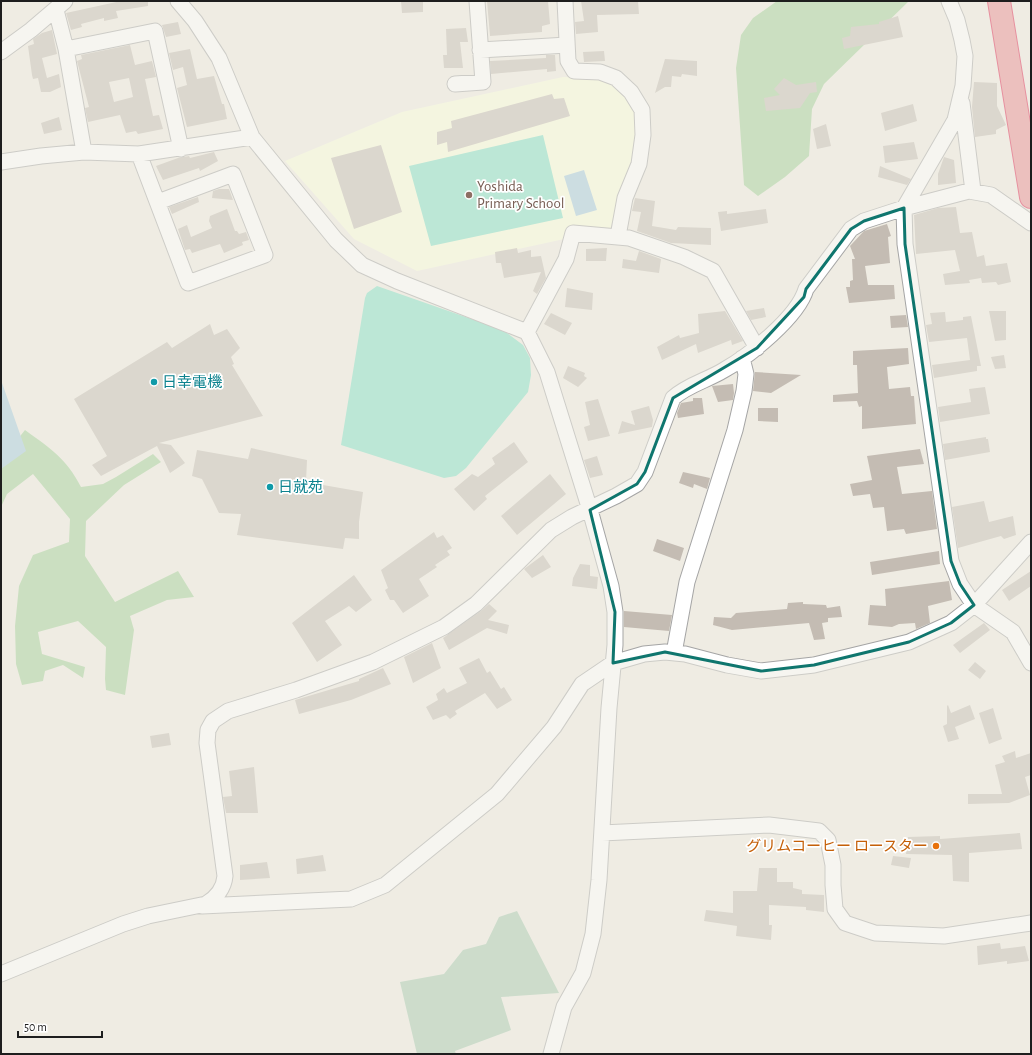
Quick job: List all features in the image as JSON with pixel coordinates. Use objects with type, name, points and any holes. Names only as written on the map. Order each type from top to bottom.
[{"type":"highway","points":[[999,1],[1026,143],[1031,197]]},
{"type":"street","points":[[178,1],[195,21],[219,58],[252,137],[336,240],[362,265],[397,281],[527,332],[547,372],[590,510],[611,586],[615,612],[599,880],[593,934],[583,973],[564,1007],[551,1054]]},
{"type":"street","points":[[455,84],[483,82],[477,1]]},
{"type":"street","points":[[564,1],[568,61],[574,71],[600,72],[616,78],[631,92],[642,110],[643,135],[640,164],[625,198],[618,236]]},
{"type":"street","points":[[949,1],[957,20],[965,56],[964,86],[955,120],[904,208],[905,244],[951,561],[960,584],[974,605],[1013,632],[1031,663]]},
{"type":"street","points":[[1,52],[60,6],[84,152]]},
{"type":"street","points":[[66,49],[155,31],[181,149]]},
{"type":"street","points":[[480,50],[567,46]]},
{"type":"street","points":[[961,96],[972,192]]},
{"type":"street","points":[[1,162],[84,152],[139,154],[181,149],[252,137]]},
{"type":"street","points":[[139,154],[188,283],[265,255],[233,174],[158,202]]},
{"type":"street","points":[[1,974],[123,924],[148,916],[195,906],[212,900],[224,882],[224,861],[207,743],[208,730],[213,722],[228,711],[296,690],[373,662],[444,627],[476,604],[551,530],[572,517],[590,510],[637,484],[645,472],[673,398],[681,392],[725,370],[757,348],[783,323],[804,297],[806,289],[852,230],[864,221],[904,208],[972,192],[991,195],[1031,223]]},
{"type":"street","points":[[527,332],[566,259],[573,233],[618,236],[684,257],[713,272],[757,348]]},
{"type":"street","points":[[674,653],[687,582],[735,430],[746,374],[742,358]]},
{"type":"street","points":[[195,906],[351,899],[385,885],[497,794],[554,727],[582,684],[613,663],[644,654],[665,652],[685,654],[727,665],[761,671],[814,665],[909,642],[951,623],[974,605],[1031,542]]},
{"type":"street","points":[[602,833],[769,825],[819,831],[828,840],[833,865],[832,885],[835,909],[846,923],[875,933],[944,936],[1031,923]]},
{"type":"highlighted area","points":[[904,208],[905,244],[951,561],[960,584],[974,605],[951,623],[909,642],[814,665],[761,671],[665,652],[613,663],[615,612],[590,510],[637,484],[645,472],[673,398],[757,348],[804,297],[806,289],[851,229],[864,221]]},
{"type":"shaded area","name":"Yoshida Primary School","points":[[563,77],[610,79],[636,110],[635,159],[610,229],[417,271],[354,239],[285,161],[402,112]]},
{"type":"shaded area","points":[[517,911],[559,993],[501,997],[511,1030],[455,1051],[456,1054],[417,1054],[400,982],[444,974],[463,950],[486,944],[499,917]]},
{"type":"green space","points":[[777,1],[909,1],[824,84],[812,109],[809,156],[785,177],[758,196],[744,185],[736,68],[741,35],[753,18]]},
{"type":"green space","points":[[543,135],[563,218],[431,246],[409,166]]},
{"type":"green space","points":[[377,286],[503,330],[523,345],[530,358],[531,375],[528,392],[466,468],[456,476],[444,478],[341,445],[365,298],[367,293]]},
{"type":"green space","points":[[25,430],[64,461],[81,487],[103,484],[153,454],[161,462],[124,485],[86,521],[85,556],[115,602],[178,571],[194,597],[167,600],[130,616],[134,630],[125,695],[106,690],[106,647],[78,621],[38,632],[42,654],[85,667],[83,678],[63,665],[45,671],[43,681],[22,685],[16,664],[15,626],[19,586],[33,555],[69,542],[70,519],[33,474],[7,494],[1,507],[1,460]]},
{"type":"water","points":[[584,170],[597,210],[576,216],[564,176]]},
{"type":"water","points":[[1,380],[26,451],[1,469]]},
{"type":"building","points":[[121,1],[148,1],[148,6],[116,11],[118,18],[104,21],[104,18],[81,24],[82,27],[71,30],[66,13]]},
{"type":"building","points":[[401,1],[423,1],[423,12],[402,13]]},
{"type":"building","points":[[487,1],[548,1],[550,24],[542,26],[542,32],[490,36]]},
{"type":"building","points":[[581,1],[638,1],[639,14],[597,15],[598,32],[576,34],[575,22],[584,21]]},
{"type":"building","points":[[898,16],[903,37],[844,49],[842,38],[850,36],[851,27],[879,24],[879,22]]},
{"type":"building","points":[[178,22],[181,34],[166,37],[162,25]]},
{"type":"building","points":[[466,28],[468,42],[460,42],[463,68],[444,68],[443,55],[447,55],[446,29]]},
{"type":"building","points":[[52,30],[57,54],[42,58],[47,78],[59,74],[61,87],[50,92],[41,92],[38,78],[33,79],[28,46],[34,44],[33,39],[42,33]]},
{"type":"building","points":[[130,45],[135,65],[152,61],[156,77],[145,79],[153,116],[159,115],[163,129],[138,134],[136,131],[126,133],[120,115],[88,122],[85,108],[89,107],[77,61],[82,59],[81,55]],"holes":[[[129,78],[133,97],[114,102],[109,82]]]},
{"type":"building","points":[[190,49],[197,79],[214,76],[222,104],[224,104],[227,119],[187,127],[177,88],[187,85],[183,67],[173,70],[169,53]]},
{"type":"building","points":[[604,51],[605,61],[584,62],[583,52]]},
{"type":"building","points":[[546,55],[555,55],[556,71],[547,72],[547,69],[491,74],[490,61],[546,58]]},
{"type":"building","points":[[665,59],[697,61],[697,76],[682,74],[681,77],[672,76],[671,87],[665,87],[655,93]]},
{"type":"building","points":[[784,78],[796,85],[816,82],[817,92],[810,93],[800,108],[766,111],[764,98],[780,95],[774,89]]},
{"type":"building","points":[[974,82],[997,83],[997,106],[1006,125],[996,130],[996,134],[975,137],[972,107]]},
{"type":"building","points":[[552,94],[554,99],[564,98],[570,116],[448,152],[447,142],[437,145],[437,132],[452,128],[451,121]]},
{"type":"building","points":[[913,104],[917,121],[885,131],[881,113]]},
{"type":"building","points":[[59,117],[62,130],[44,134],[41,123]]},
{"type":"building","points":[[826,124],[831,146],[817,149],[813,129]]},
{"type":"building","points":[[914,142],[918,159],[885,163],[883,146]]},
{"type":"building","points":[[381,145],[402,212],[354,229],[331,158]]},
{"type":"building","points":[[214,152],[218,161],[200,171],[199,168],[163,180],[156,166],[178,158],[189,156],[190,158]]},
{"type":"building","points":[[944,157],[954,160],[956,183],[938,185],[938,174]]},
{"type":"building","points":[[880,166],[911,179],[907,185],[878,177]]},
{"type":"building","points":[[219,189],[229,189],[233,200],[212,198],[213,191]]},
{"type":"building","points":[[198,197],[199,202],[172,214],[169,207]]},
{"type":"building","points":[[635,198],[655,201],[652,226],[676,230],[678,227],[711,228],[711,245],[671,243],[637,231],[641,212],[632,211]]},
{"type":"building","points":[[956,207],[960,233],[972,232],[977,257],[984,255],[986,266],[1007,263],[1011,282],[998,285],[996,282],[982,283],[981,278],[969,280],[970,283],[945,285],[943,274],[960,271],[955,250],[916,254],[914,215],[938,208]]},
{"type":"building","points":[[227,209],[235,231],[239,234],[246,232],[249,240],[242,242],[243,245],[224,253],[220,244],[192,253],[190,249],[185,250],[178,229],[187,225],[191,237],[212,228],[209,221],[210,216]]},
{"type":"building","points":[[766,209],[768,223],[721,231],[718,212],[727,211],[727,214]]},
{"type":"building","points":[[887,224],[891,236],[888,237],[890,263],[865,266],[868,285],[894,285],[895,299],[849,303],[846,287],[850,287],[850,281],[853,280],[852,259],[855,259],[850,246],[864,231]]},
{"type":"building","points":[[517,248],[518,253],[531,250],[531,257],[541,256],[546,278],[537,294],[533,291],[541,272],[504,278],[501,263],[496,263],[495,252]]},
{"type":"building","points":[[607,248],[606,261],[586,261],[586,249]]},
{"type":"building","points":[[639,251],[661,259],[659,273],[622,268],[623,259],[636,261]]},
{"type":"building","points":[[567,288],[593,293],[592,310],[565,307]]},
{"type":"building","points":[[764,308],[766,317],[751,320],[746,311]]},
{"type":"building","points":[[725,311],[743,341],[732,345],[731,340],[698,353],[696,344],[662,360],[657,347],[679,335],[680,338],[699,333],[698,314]]},
{"type":"building","points":[[989,311],[1006,311],[1006,340],[995,341]]},
{"type":"building","points":[[945,312],[946,322],[963,320],[963,317],[971,316],[981,366],[977,366],[977,371],[934,378],[932,365],[970,360],[967,338],[929,342],[926,325],[932,324],[930,313]]},
{"type":"building","points":[[551,313],[572,323],[565,335],[544,324]]},
{"type":"building","points":[[906,315],[908,327],[891,328],[890,316]]},
{"type":"building","points":[[210,324],[214,335],[227,329],[240,348],[231,357],[234,364],[232,365],[263,416],[159,443],[171,445],[185,463],[170,473],[157,446],[101,476],[92,465],[107,456],[74,399],[167,342],[172,348]]},
{"type":"building","points":[[908,348],[909,364],[887,367],[889,389],[910,387],[911,396],[914,396],[916,424],[862,429],[862,406],[859,407],[857,401],[833,402],[833,395],[858,393],[857,365],[853,365],[853,351]]},
{"type":"building","points":[[1004,355],[1006,368],[995,369],[991,357]]},
{"type":"building","points":[[568,366],[585,373],[584,376],[587,378],[578,387],[563,378]]},
{"type":"building","points":[[755,372],[801,375],[771,393],[753,391]]},
{"type":"building","points":[[733,384],[733,400],[718,402],[712,386]]},
{"type":"building","points":[[985,387],[990,414],[940,422],[938,407],[971,402],[969,389]]},
{"type":"building","points":[[693,398],[702,398],[704,414],[678,418],[677,413],[681,403],[693,401]]},
{"type":"building","points":[[598,399],[610,436],[588,441],[584,427],[590,425],[585,402]]},
{"type":"building","points":[[649,406],[653,420],[652,427],[618,434],[622,421],[635,425],[631,411]]},
{"type":"building","points":[[758,408],[778,408],[778,422],[758,421]]},
{"type":"building","points":[[986,437],[986,439],[988,439],[990,452],[945,460],[943,444]]},
{"type":"building","points":[[514,442],[528,462],[485,496],[487,499],[474,511],[454,489],[472,474],[478,477],[495,464],[492,458]]},
{"type":"building","name":"日就苑","points":[[251,448],[307,460],[306,482],[363,492],[359,522],[359,539],[345,538],[343,549],[237,535],[241,514],[219,513],[202,479],[192,476],[197,450],[248,459]]},
{"type":"building","points":[[920,449],[924,464],[897,467],[902,494],[932,491],[937,529],[906,534],[904,529],[887,531],[884,507],[873,508],[870,494],[853,496],[850,484],[872,480],[867,456]]},
{"type":"building","points":[[597,456],[603,475],[590,478],[584,460]]},
{"type":"building","points":[[683,472],[710,478],[707,489],[694,484],[693,488],[679,483]]},
{"type":"building","points":[[550,474],[566,494],[517,535],[501,516]]},
{"type":"building","points":[[984,501],[989,522],[1013,516],[1016,535],[1004,539],[1001,536],[958,548],[952,507]]},
{"type":"building","points":[[434,532],[437,538],[443,535],[452,548],[447,551],[450,555],[435,565],[437,567],[419,579],[429,596],[403,613],[394,600],[390,600],[385,590],[388,588],[381,570]]},
{"type":"building","points":[[657,539],[684,548],[680,561],[653,551]]},
{"type":"building","points":[[939,551],[940,564],[872,575],[870,562]]},
{"type":"building","points":[[543,555],[551,567],[532,578],[524,569]]},
{"type":"building","points":[[580,564],[590,565],[590,576],[598,577],[597,589],[572,586],[573,578]]},
{"type":"building","points":[[1031,571],[1031,586],[1009,601],[1002,590]]},
{"type":"building","points":[[354,575],[372,600],[356,612],[349,606],[325,621],[342,645],[317,662],[292,623]]},
{"type":"building","points":[[949,581],[952,600],[928,606],[930,623],[916,629],[915,623],[899,624],[892,627],[868,625],[870,605],[886,606],[885,589]]},
{"type":"building","points":[[803,602],[803,604],[826,605],[827,608],[840,606],[842,617],[828,618],[828,622],[822,623],[825,639],[814,640],[809,623],[732,630],[713,625],[714,617],[731,618],[736,613],[787,609],[788,603]]},
{"type":"building","points":[[489,604],[497,611],[488,620],[509,625],[507,634],[487,628],[449,650],[443,638]]},
{"type":"building","points":[[624,611],[672,615],[669,631],[624,627]]},
{"type":"building","points":[[984,623],[990,630],[960,653],[953,645]]},
{"type":"building","points":[[432,643],[441,668],[413,683],[404,657]]},
{"type":"building","points":[[479,658],[487,673],[490,671],[501,689],[504,687],[512,700],[497,709],[485,693],[455,711],[457,714],[450,719],[446,715],[433,720],[426,707],[438,700],[436,694],[444,688],[447,693],[467,683],[459,668]]},
{"type":"building","points":[[975,662],[986,671],[980,679],[968,670]]},
{"type":"building","points":[[383,668],[391,684],[351,700],[299,714],[295,700],[359,681],[359,679]]},
{"type":"building","points":[[948,705],[951,713],[970,705],[975,719],[955,727],[959,739],[948,742],[943,726],[947,724]]},
{"type":"building","points":[[993,708],[1002,739],[989,744],[979,713]]},
{"type":"building","points":[[169,733],[171,745],[152,748],[150,736]]},
{"type":"building","points":[[1015,751],[1016,758],[1031,753],[1031,775],[1025,777],[1030,795],[1009,803],[968,804],[968,794],[1002,794],[995,765],[1005,762],[1002,756]]},
{"type":"building","points":[[254,767],[258,813],[226,813],[223,797],[232,796],[229,771]]},
{"type":"building","points":[[1020,833],[1022,849],[969,853],[969,882],[953,881],[952,855],[906,854],[908,837],[940,836],[940,839]]},
{"type":"building","points":[[323,855],[326,871],[297,874],[296,859]]},
{"type":"building","points":[[893,856],[911,858],[909,868],[891,865]]},
{"type":"building","points":[[267,862],[270,878],[240,880],[240,865]]},
{"type":"building","points":[[759,868],[777,868],[777,882],[793,882],[793,888],[802,890],[802,894],[824,895],[824,912],[806,910],[806,907],[769,905],[769,925],[772,925],[771,940],[736,936],[737,926],[704,921],[706,910],[733,913],[733,891],[757,891]]},
{"type":"building","points":[[1000,943],[1001,949],[1025,946],[1029,961],[1007,964],[1007,961],[978,965],[977,946]]},
{"type":"place","name":"Yoshida Primary School","points":[[469,195]]},
{"type":"place","name":"日幸電機","points":[[154,382]]},
{"type":"place","name":"日就苑","points":[[270,487]]},
{"type":"place","name":"グリムコーヒー ロースター","points":[[936,846]]}]
